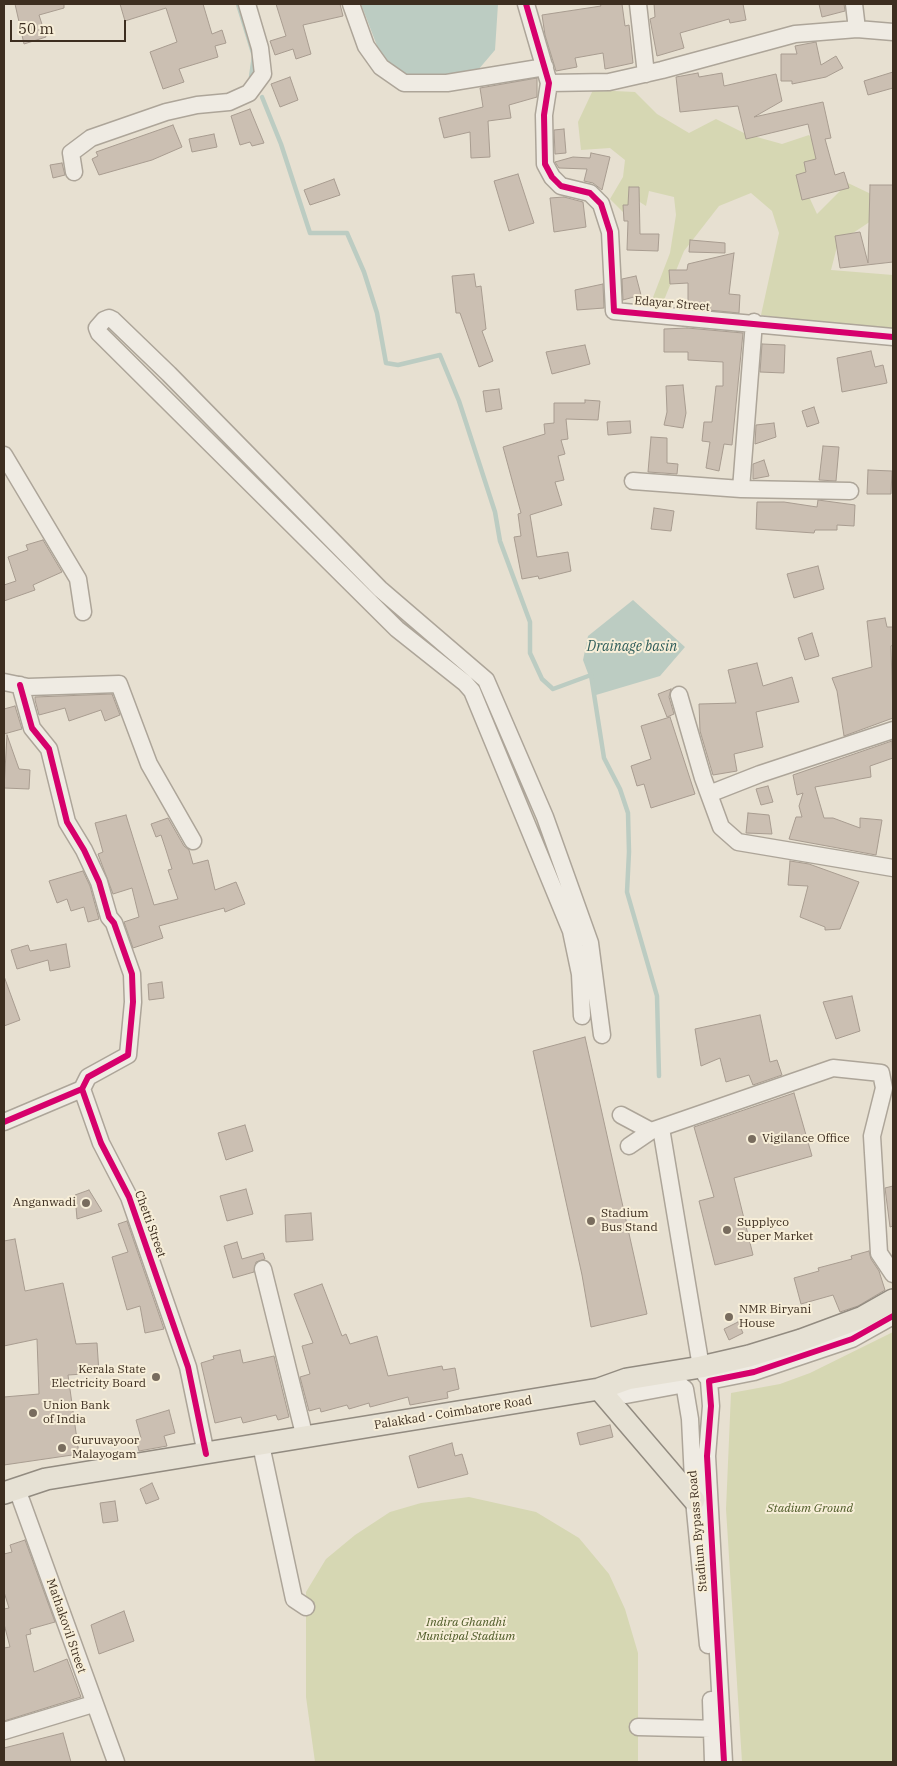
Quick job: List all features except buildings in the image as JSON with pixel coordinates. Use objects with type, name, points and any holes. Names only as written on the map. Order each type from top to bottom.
[{"type":"main road","name":"Palakkad - Coimbatore Road","points":[[10,1491],[46,1479],[599,1389],[627,1380],[705,1374],[749,1356],[801,1340],[863,1317],[893,1300]]},
{"type":"main road","points":[[599,1389],[694,1500]]},
{"type":"street","points":[[74,172],[71,153],[91,138],[166,112],[197,105],[229,102],[249,93],[263,74],[260,48],[247,4]]},
{"type":"street","points":[[352,4],[366,46],[381,67],[404,83],[447,83],[547,75],[609,82],[795,34],[857,29],[893,32]]},
{"type":"street","name":"Edayar Street","points":[[526,4],[547,75],[544,115],[545,164],[552,178],[561,186],[590,193],[601,204],[610,232],[614,311],[754,322],[893,337]]},
{"type":"street","points":[[638,4],[646,74]]},
{"type":"street","points":[[854,4],[857,29]]},
{"type":"street","points":[[582,1016],[586,964],[590,942],[545,817],[486,680],[380,589],[176,380],[113,320],[109,318],[104,320],[97,328],[99,333],[370,603],[398,629],[466,683],[472,691],[586,964],[602,1035]]},
{"type":"street","points":[[741,489],[754,322]]},
{"type":"street","points":[[4,455],[78,579],[83,612]]},
{"type":"street","points":[[633,481],[741,489],[850,491]]},
{"type":"street","points":[[4,682],[20,685],[119,684],[149,764],[193,841]]},
{"type":"street","points":[[4,1122],[82,1090],[88,1077],[128,1055],[132,1002],[132,974],[114,923],[109,917],[99,882],[84,850],[67,822],[48,749],[32,728],[20,685]]},
{"type":"street","points":[[679,695],[721,827],[738,842],[893,868]]},
{"type":"street","points":[[709,794],[760,774],[893,730]]},
{"type":"street","points":[[629,1146],[656,1129],[833,1068],[881,1073],[884,1088],[872,1136],[878,1244],[879,1254],[893,1274]]},
{"type":"street","name":"Chetti Street","points":[[82,1090],[101,1143],[129,1197],[188,1367],[206,1454]]},
{"type":"street","points":[[621,1115],[656,1129]]},
{"type":"street","points":[[656,1129],[710,1406],[707,1456],[718,1729],[724,1762]]},
{"type":"street","points":[[263,1269],[305,1438]]},
{"type":"street","points":[[705,1374],[754,1372],[852,1339],[893,1316]]},
{"type":"street","name":"Stadium Bypass Road","points":[[599,1389],[626,1394],[680,1385],[686,1389],[690,1419],[694,1500],[710,1668],[718,1729],[713,1762]]},
{"type":"street","points":[[261,1445],[294,1599],[306,1607]]},
{"type":"street","name":"Mathakovil Street","points":[[10,1491],[116,1762]]},
{"type":"street","points":[[4,1731],[93,1704]]},
{"type":"street","points":[[638,1727],[718,1729]]},
{"type":"green space","points":[[593,90],[635,92],[657,114],[689,133],[716,119],[746,134],[782,144],[809,135],[822,152],[805,188],[817,214],[848,183],[871,194],[871,221],[838,243],[831,270],[893,275],[893,331],[761,315],[779,233],[772,211],[751,193],[719,206],[684,251],[664,300],[652,300],[670,253],[676,215],[674,197],[649,191],[646,206],[635,199],[625,214],[610,199],[623,177],[625,160],[610,148],[581,150],[578,122]]},
{"type":"green space","name":"Stadium Ground","points":[[893,1332],[893,1762],[742,1762],[726,1509],[731,1393],[780,1384],[810,1373]]},
{"type":"green space","name":"Indira Ghandhi Municipal Stadium","points":[[469,1497],[536,1512],[579,1538],[609,1574],[625,1609],[638,1653],[638,1762],[315,1762],[306,1697],[306,1592],[326,1559],[355,1535],[390,1512],[421,1503]]},
{"type":"water","points":[[361,4],[498,4],[495,50],[478,70],[450,76],[415,78],[393,72],[379,51]]},
{"type":"water","name":"Drainage basin","points":[[633,600],[685,647],[660,676],[596,695],[583,660],[588,636]]},
{"type":"waterway","points":[[238,4],[254,56],[251,77]]},
{"type":"waterway","points":[[262,97],[281,144],[310,233],[347,233],[364,272],[377,313],[386,363],[398,365],[440,355],[459,401],[495,512],[500,541],[530,622],[530,653],[542,679],[553,689],[591,675],[604,758],[620,789],[628,813],[627,892],[657,996],[659,1076]]},
{"type":"cycle path","points":[[526,4],[549,83],[544,115],[545,164],[552,177],[561,186],[590,193],[601,204],[610,232],[614,311],[893,337]]},
{"type":"cycle path","points":[[20,685],[32,728],[49,749],[67,822],[84,850],[99,882],[109,917],[114,923],[132,974],[133,1002],[128,1055],[88,1077],[82,1089]]},
{"type":"cycle path","points":[[4,1122],[82,1089],[101,1143],[129,1197],[188,1367],[206,1454]]},
{"type":"cycle path","points":[[724,1762],[707,1456],[711,1406],[709,1381],[754,1372],[852,1339],[893,1316]]},
{"type":"place","name":"Vigilance Office","points":[[752,1139]]},
{"type":"place","name":"Anganwadi","points":[[86,1203]]},
{"type":"place","name":"Stadium Bus Stand","points":[[591,1221]]},
{"type":"place","name":"Supplyco Super Market","points":[[727,1230]]},
{"type":"place","name":"NMR Biryani House","points":[[729,1317]]},
{"type":"place","name":"Kerala State Electricity Board","points":[[156,1377]]},
{"type":"place","name":"Union Bank of India","points":[[33,1413]]},
{"type":"place","name":"Guruvayoor Malayogam","points":[[62,1448]]}]
